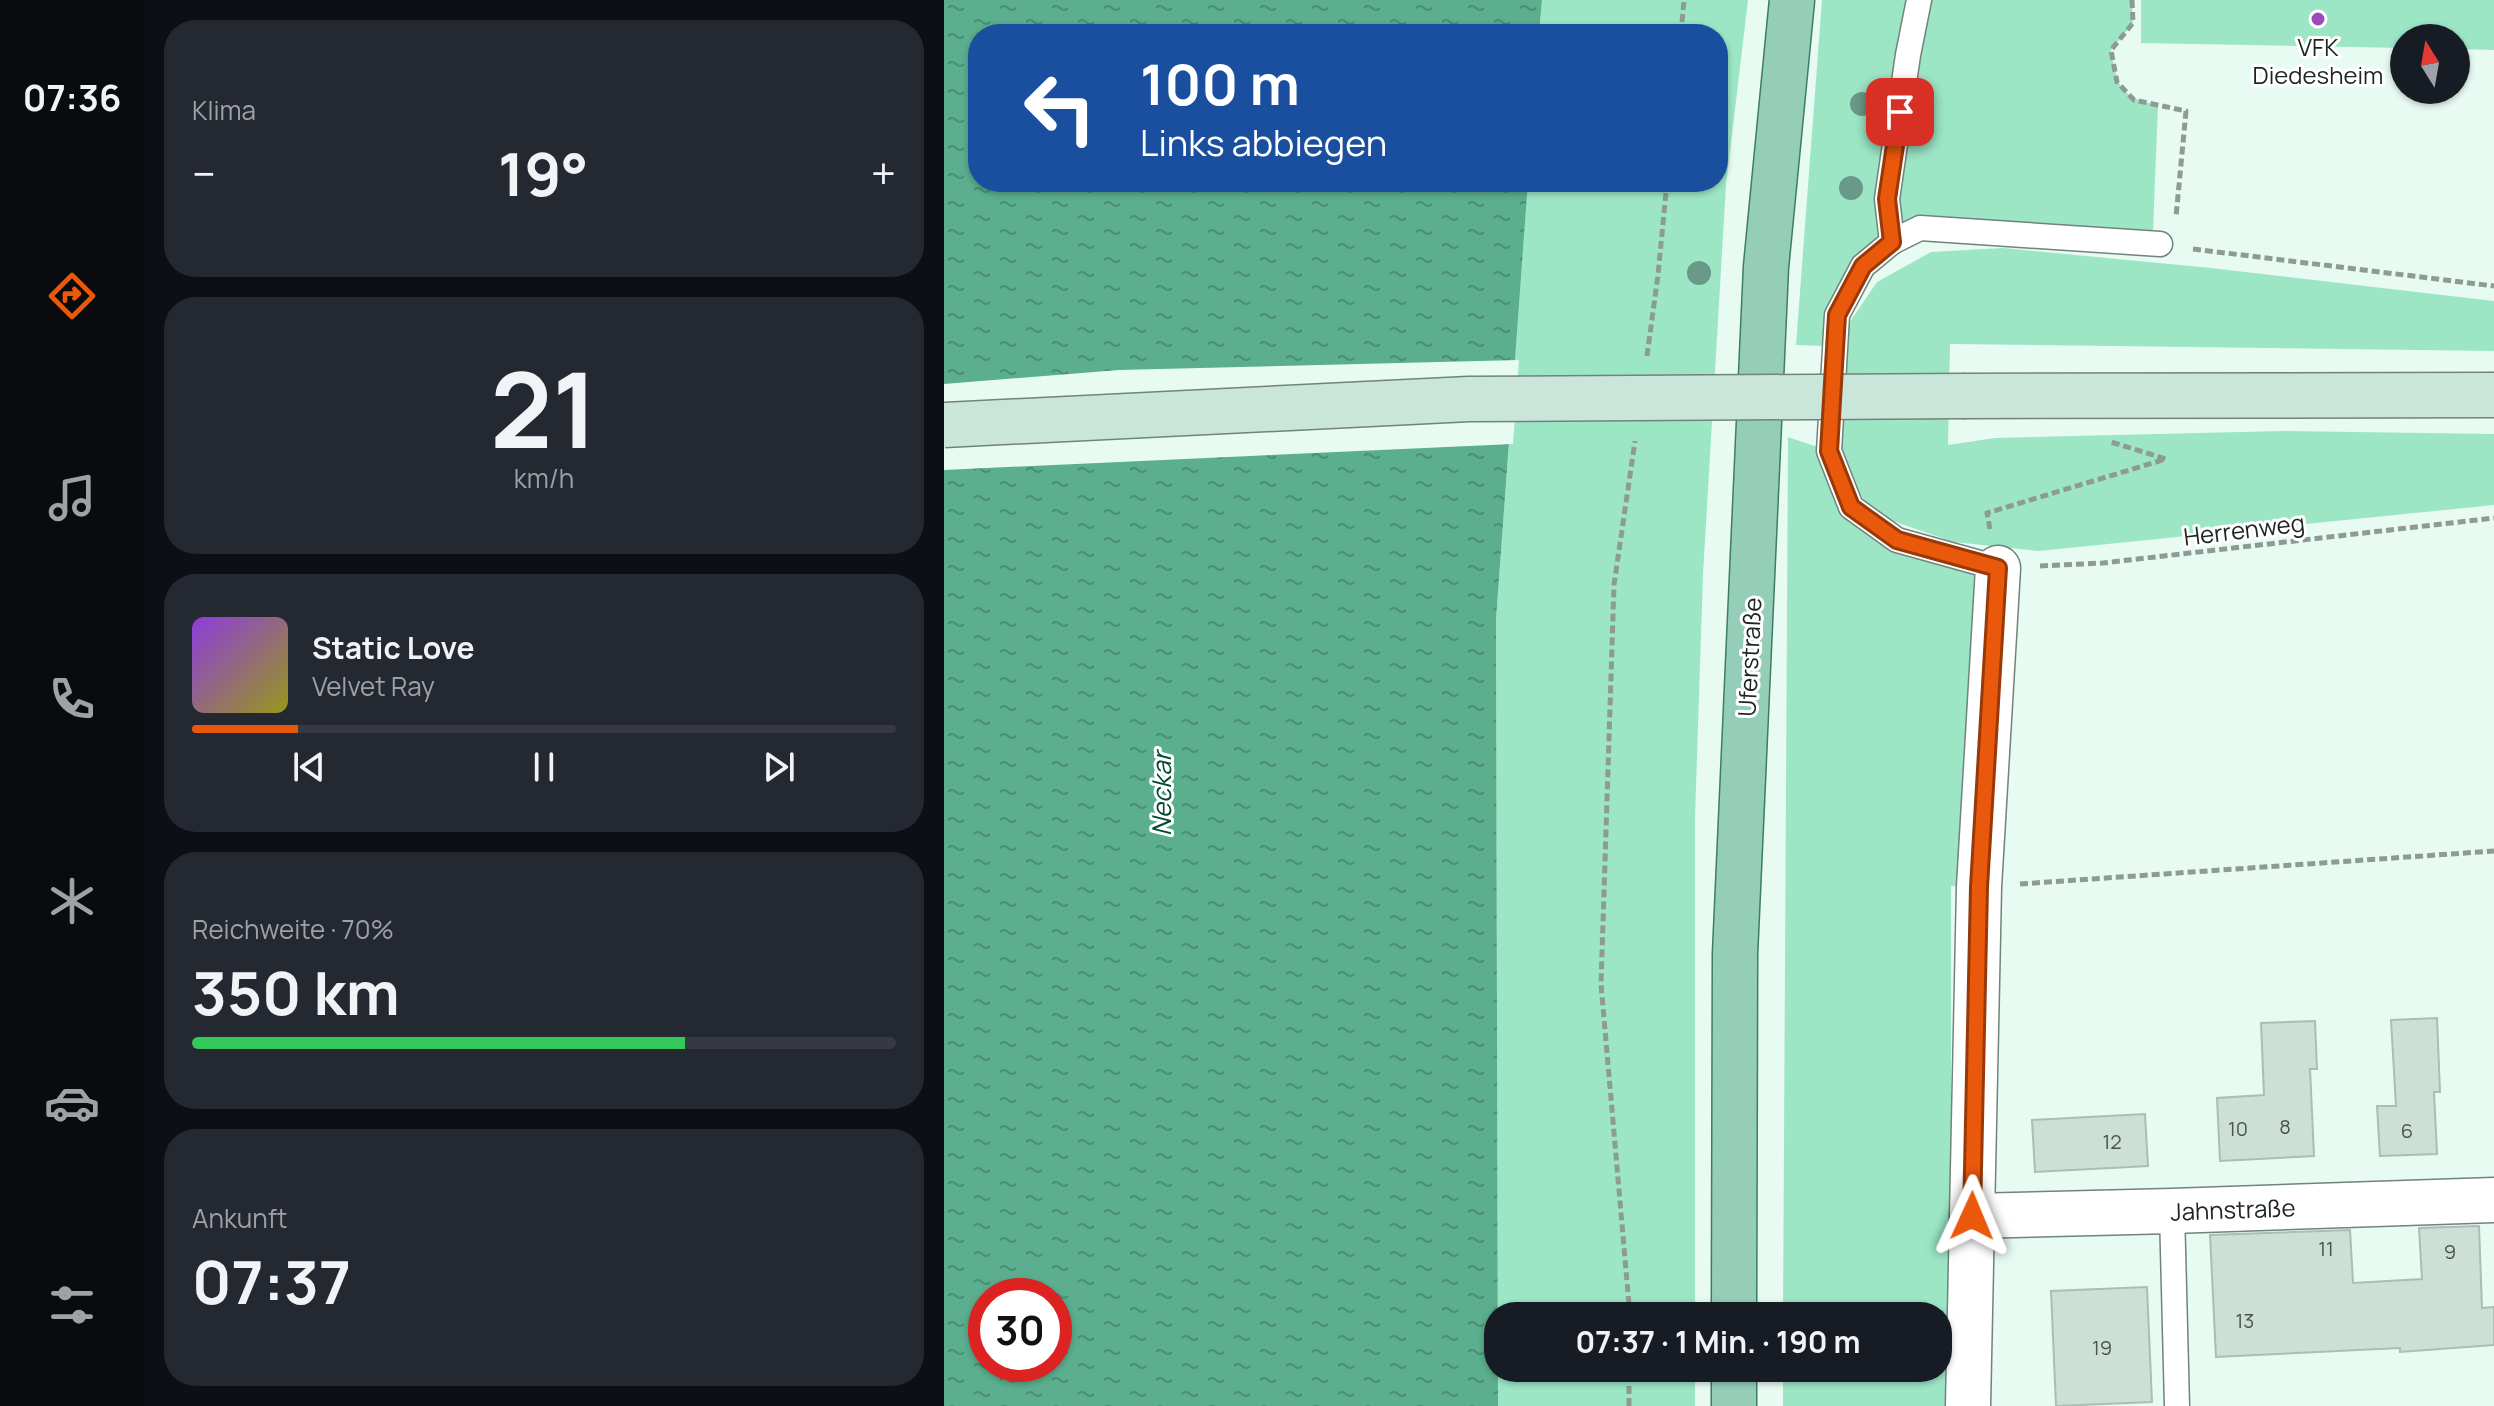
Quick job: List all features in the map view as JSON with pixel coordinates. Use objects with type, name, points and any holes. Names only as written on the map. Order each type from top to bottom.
[{"type":"main road","name":"Uferstraße","points":[[1734,1302],[1735,954],[1766,267],[1792,0]]},
{"type":"main road","points":[[944,425],[1469,399],[2494,395]]},
{"type":"main road","points":[[1734,1382],[1734,1406]]},
{"type":"street","points":[[1968,1406],[1979,887],[1998,568]]},
{"type":"street","name":"Jahnstraße","points":[[1972,1216],[2494,1200]]},
{"type":"lane","points":[[1892,242],[1887,199],[1919,0]]},
{"type":"lane","points":[[1998,568],[1897,540],[1851,507],[1829,451],[1837,315],[1863,266],[1892,242],[1920,228],[2167,245]]},
{"type":"lane","points":[[2172,1211],[2177,1406]]},
{"type":"path","points":[[1682,24],[1684,0]]},
{"type":"path","points":[[2132,0],[2133,23],[2111,50],[2117,82],[2134,100],[2186,111],[2167,245],[2494,286]]},
{"type":"path","points":[[1645,368],[1666,192]]},
{"type":"path","points":[[1629,1302],[1601,984],[1614,585],[1636,430]]},
{"type":"path","points":[[1998,568],[1987,513],[2166,459],[2109,441]]},
{"type":"path","name":"Herrenweg","points":[[1998,568],[2103,563],[2494,518]]},
{"type":"path","points":[[1979,887],[2494,851]]},
{"type":"path","points":[[1629,1382],[1629,1406]]},
{"type":"shaded area","points":[[1542,0],[1748,0],[1728,168],[1728,24],[1540,24]]},
{"type":"shaded area","points":[[1822,0],[2132,0],[2133,23],[2111,50],[2122,88],[2135,99],[2158,105],[2153,231],[2160,244],[1919,228],[1863,266],[1821,346],[1796,345]]},
{"type":"shaded area","name":"VFK Diedesheim","points":[[2141,0],[2494,0],[2494,50],[2470,49],[2470,24],[2390,24],[2390,48],[2141,43]]},
{"type":"shaded area","points":[[1527,192],[1726,192],[1703,574],[1695,818],[1695,1302],[1498,1302],[1496,620]]},
{"type":"shaded area","points":[[2003,248],[2211,268],[2494,301],[2494,351],[1950,344],[1948,445],[1995,438],[2282,431],[2494,434],[2494,505],[2039,551],[1954,542],[1881,517],[1854,489],[1839,445],[1845,329],[1877,282],[1931,252]]},
{"type":"shaded area","points":[[1788,437],[1829,451],[1852,507],[1897,540],[1998,568],[1979,887],[1951,886],[1951,1302],[1783,1302]]},
{"type":"shaded area","points":[[1498,1382],[1695,1382],[1695,1406],[1498,1406]]},
{"type":"shaded area","points":[[1783,1382],[1951,1382],[1951,1406],[1783,1406]]},
{"type":"water","name":"Neckar","points":[[944,0],[1542,0],[1540,24],[968,24],[968,192],[1527,192],[1496,620],[1498,1302],[1484,1302],[1484,1382],[1498,1382],[1498,1406],[944,1406]]},
{"type":"pier","points":[[1519,360],[1513,444],[944,470],[944,384],[1119,370]]},
{"type":"building","points":[[2437,1018],[2440,1092],[2434,1092],[2437,1154],[2380,1156],[2377,1106],[2396,1106],[2391,1020]]},
{"type":"building","points":[[2315,1021],[2317,1069],[2310,1069],[2314,1156],[2220,1161],[2217,1098],[2264,1095],[2261,1023]]},
{"type":"building","points":[[2145,1114],[2148,1166],[2035,1172],[2032,1120]]},
{"type":"building","points":[[2479,1226],[2482,1308],[2494,1307],[2494,1345],[2400,1352],[2400,1348],[2216,1357],[2210,1235],[2350,1230],[2353,1283],[2422,1279],[2419,1228]]},
{"type":"building","points":[[2147,1287],[2152,1402],[2056,1406],[2051,1291]]},
{"type":"place","name":"VFK Diedesheim","points":[[2318,19]]},
{"type":"route","points":[[1900,112],[1887,199],[1892,242],[1863,266],[1837,315],[1829,451],[1851,507],[1897,540],[1998,568],[1979,887],[1972,1216]]}]
